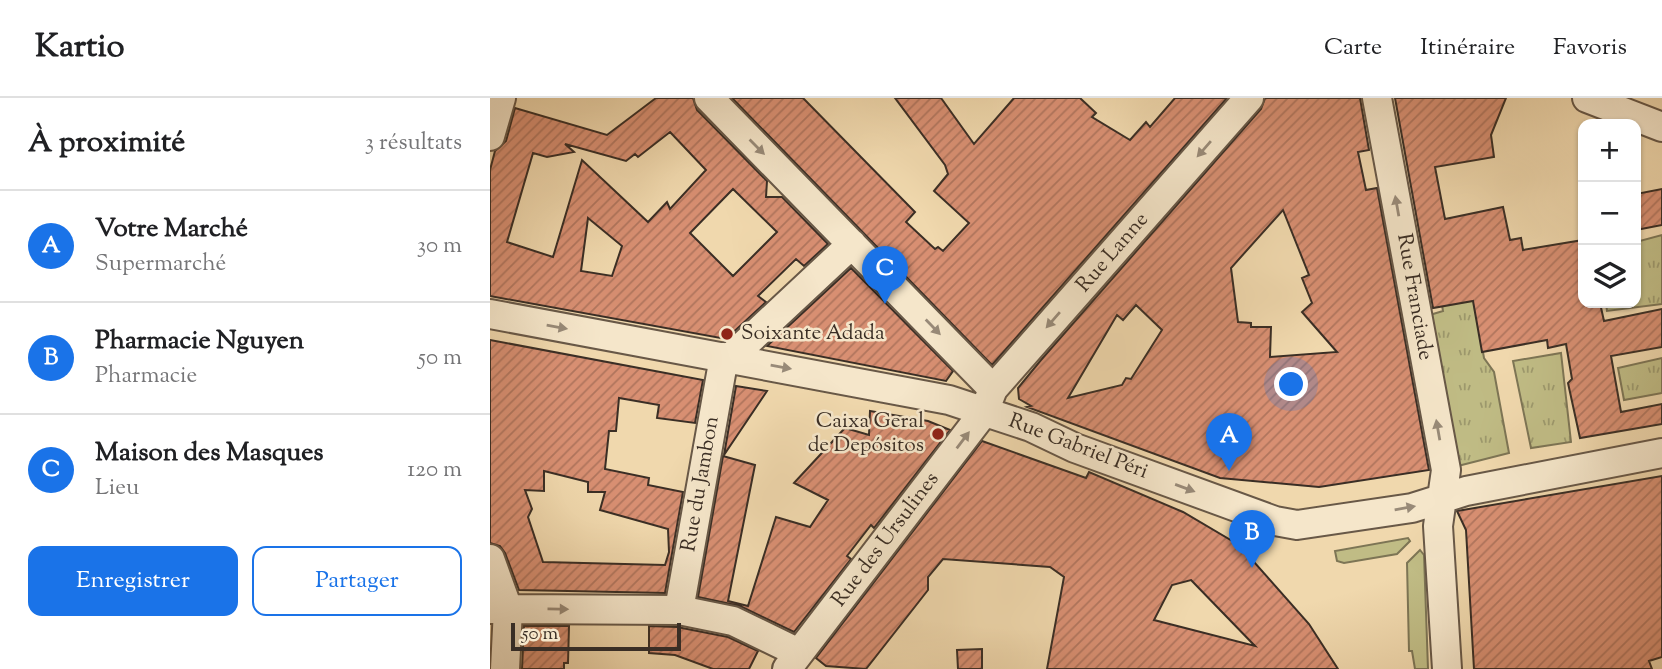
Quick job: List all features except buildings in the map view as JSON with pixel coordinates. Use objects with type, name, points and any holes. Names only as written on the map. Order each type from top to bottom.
[{"type":"street","points":[[490,136],[502,98]]},
{"type":"street","points":[[709,98],[852,244],[989,400]]},
{"type":"street","name":"Rue Lanne","points":[[989,400],[1249,98]]},
{"type":"street","name":"Rue Franciade","points":[[1377,98],[1446,470],[1438,526],[1447,669]]},
{"type":"street","points":[[1587,98],[1630,105],[1662,127]]},
{"type":"street","points":[[727,357],[852,244]]},
{"type":"street","name":"Rue Gabriel Péri","points":[[490,314],[920,393],[989,400],[1275,521],[1297,525],[1412,508],[1443,497],[1662,453]]},
{"type":"street","name":"Rue du Jambon","points":[[679,610],[727,357]]},
{"type":"street","name":"Rue des Ursulines","points":[[793,661],[989,400]]},
{"type":"street","points":[[490,559],[499,609],[505,669]]},
{"type":"street","points":[[499,609],[679,610],[733,621],[793,661]]},
{"type":"green space","points":[[1662,235],[1662,304],[1641,307],[1641,241]]},
{"type":"green space","points":[[1473,294],[1484,358],[1494,372],[1509,453],[1450,468],[1423,317],[1443,311],[1441,299]]},
{"type":"green space","points":[[1607,308],[1631,308],[1607,311]]},
{"type":"green space","points":[[1561,353],[1571,442],[1531,448],[1513,361]]},
{"type":"green space","points":[[1662,358],[1662,393],[1624,400],[1618,368]]},
{"type":"green space","points":[[1408,538],[1410,541],[1397,554],[1344,563],[1337,561],[1335,551]]},
{"type":"green space","points":[[1420,550],[1424,555],[1428,669],[1415,669],[1412,651],[1409,651],[1407,563]]},
{"type":"place","name":"Maison des Masques","points":[[885,304]]},
{"type":"place","name":"Soixante Adada","points":[[727,334]]},
{"type":"place","name":"Caixa Geral de Depósitos","points":[[938,434]]},
{"type":"place","name":"Votre Marché","points":[[1229,471]]},
{"type":"place","name":"Pharmacie Nguyen","points":[[1252,568]]}]
